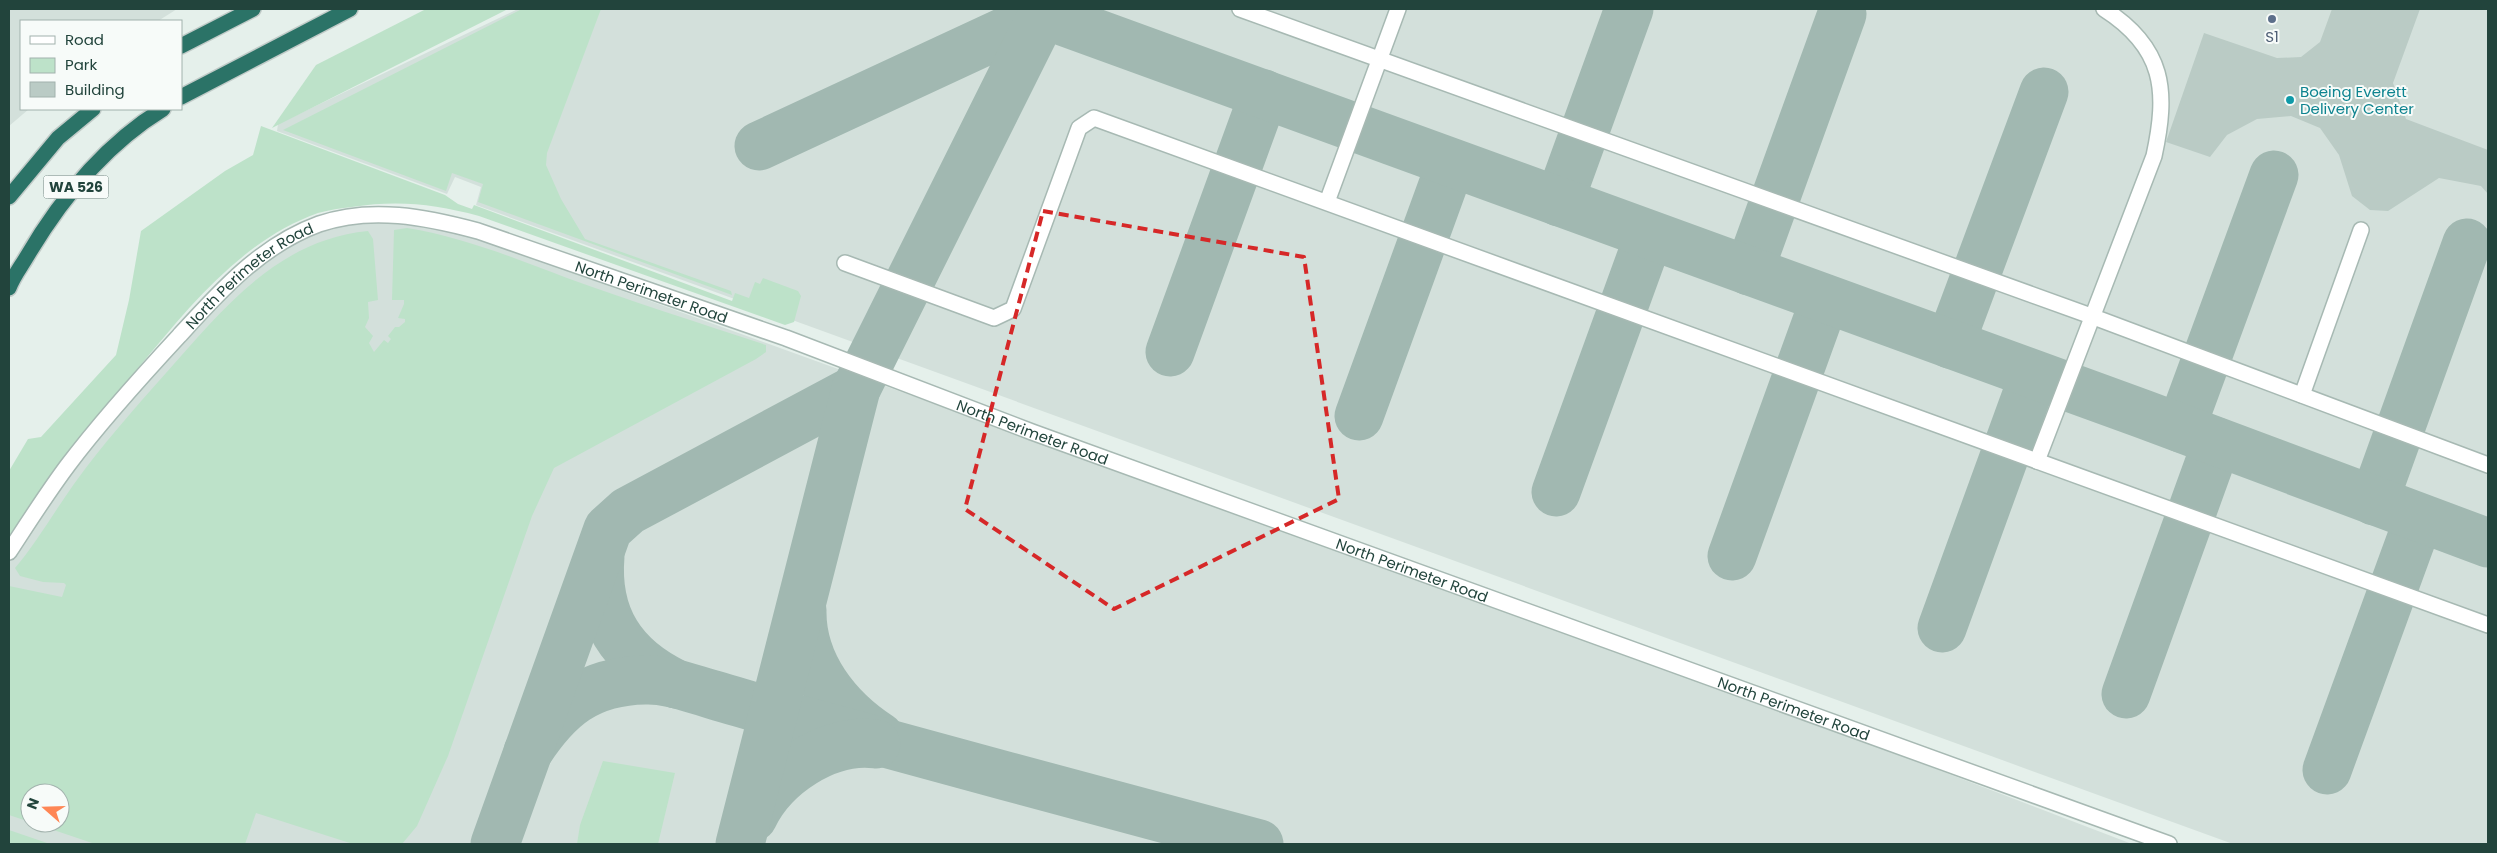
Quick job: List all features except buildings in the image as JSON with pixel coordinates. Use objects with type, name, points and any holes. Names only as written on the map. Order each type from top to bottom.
[{"type":"highway","points":[[182,45],[252,9]]},
{"type":"highway","points":[[182,96],[347,10]]},
{"type":"highway","name":"WA 526","points":[[9,197],[58,138],[92,110]]},
{"type":"highway","name":"WA 526","points":[[9,286],[38,237],[75,188],[110,150],[162,110]]},
{"type":"street","points":[[1240,9],[2091,316],[2488,465]]},
{"type":"street","points":[[1327,202],[1398,9]]},
{"type":"street","points":[[2037,461],[2091,316],[2154,156],[2160,126],[2160,79],[2151,55],[2120,19],[2104,9]]},
{"type":"street","points":[[844,263],[994,318],[1013,309],[1079,128],[1094,118],[2488,625]]},
{"type":"street","name":"North Perimeter Road","points":[[9,552],[68,464],[156,360],[226,285],[267,251],[320,224],[350,216],[383,214],[408,216],[441,221],[478,231],[786,338],[1032,432],[2169,844]]},
{"type":"street","points":[[2302,395],[2361,230]]},
{"type":"highlighted area","points":[[1043,211],[1304,257],[1339,499],[1114,609],[965,509]]},
{"type":"shaded area","points":[[9,9],[177,9],[160,20],[20,20],[20,110],[28,110],[9,126]]},
{"type":"shaded area","points":[[518,9],[2488,9],[2488,844],[2233,844],[476,205],[481,187],[455,177],[447,194],[277,131],[278,124]]},
{"type":"shaded area","points":[[383,214],[465,234],[1808,720],[2132,844],[9,844],[9,552],[68,464],[226,285],[293,236]]},
{"type":"green space","points":[[426,9],[508,9],[272,128],[316,65]]},
{"type":"green space","points":[[522,9],[601,9],[547,153],[546,165],[561,199],[585,239],[731,291],[732,295],[478,202],[483,184],[452,173],[446,191],[283,130]]},
{"type":"green space","points":[[261,126],[445,195],[458,204],[472,209],[474,205],[732,301],[735,293],[749,298],[755,282],[760,284],[763,278],[798,291],[801,296],[794,322],[785,325],[479,216],[463,212],[416,204],[385,204],[318,213],[291,225],[265,240],[241,258],[177,321],[73,445],[48,479],[9,539],[9,471],[28,439],[41,437],[116,355],[129,300],[141,231],[225,171],[253,155]]},
{"type":"green space","points":[[407,228],[428,232],[488,249],[617,296],[766,345],[766,352],[554,468],[532,516],[448,756],[417,826],[402,844],[353,844],[256,813],[245,844],[95,844],[63,833],[70,833],[70,783],[20,783],[20,819],[9,815],[9,586],[62,597],[66,585],[64,583],[43,582],[20,576],[15,568],[85,470],[130,414],[231,302],[254,281],[279,263],[306,248],[336,237],[368,231],[373,239],[378,300],[368,302],[369,318],[365,327],[373,336],[369,343],[374,352],[384,340],[388,343],[391,339],[388,336],[395,327],[399,327],[405,322],[405,319],[398,318],[404,300],[392,300],[394,230]]},
{"type":"green space","points":[[603,761],[675,773],[658,844],[577,844],[580,825]]},
{"type":"green space","points":[[9,830],[50,844],[9,844]]},
{"type":"taxiway","points":[[1559,202],[1629,9]]},
{"type":"taxiway","points":[[759,146],[1043,14]]},
{"type":"taxiway","points":[[740,844],[856,389],[1043,14],[2143,414],[2488,543]]},
{"type":"taxiway","points":[[1749,271],[1842,14]]},
{"type":"taxiway","points":[[1950,344],[2044,92]]},
{"type":"taxiway","points":[[1170,352],[1264,94]]},
{"type":"taxiway","points":[[1359,416],[1451,163]]},
{"type":"taxiway","points":[[2181,428],[2274,175]]},
{"type":"taxiway","points":[[1556,492],[1649,236]]},
{"type":"taxiway","points":[[2374,501],[2467,243]]},
{"type":"taxiway","points":[[1732,556],[1825,299]]},
{"type":"taxiway","points":[[1942,628],[2034,375]]},
{"type":"taxiway","points":[[495,844],[608,529],[628,511],[856,389]]},
{"type":"taxiway","points":[[2126,694],[2217,442]]},
{"type":"taxiway","points":[[2327,770],[2419,518]]},
{"type":"taxiway","points":[[600,556],[602,598],[616,633],[641,662],[657,674],[676,684]]},
{"type":"taxiway","points":[[802,610],[803,630],[808,649],[824,683],[850,713],[880,737]]},
{"type":"taxiway","points":[[528,752],[551,721],[563,709],[591,691],[625,681],[662,681],[1259,844]]},
{"type":"taxiway","points":[[753,817],[774,787],[804,762],[821,753],[839,747],[857,744],[876,744]]},
{"type":"place","name":"S1","points":[[2272,19]]},
{"type":"place","name":"Boeing Everett Delivery Center","points":[[2290,100]]}]
